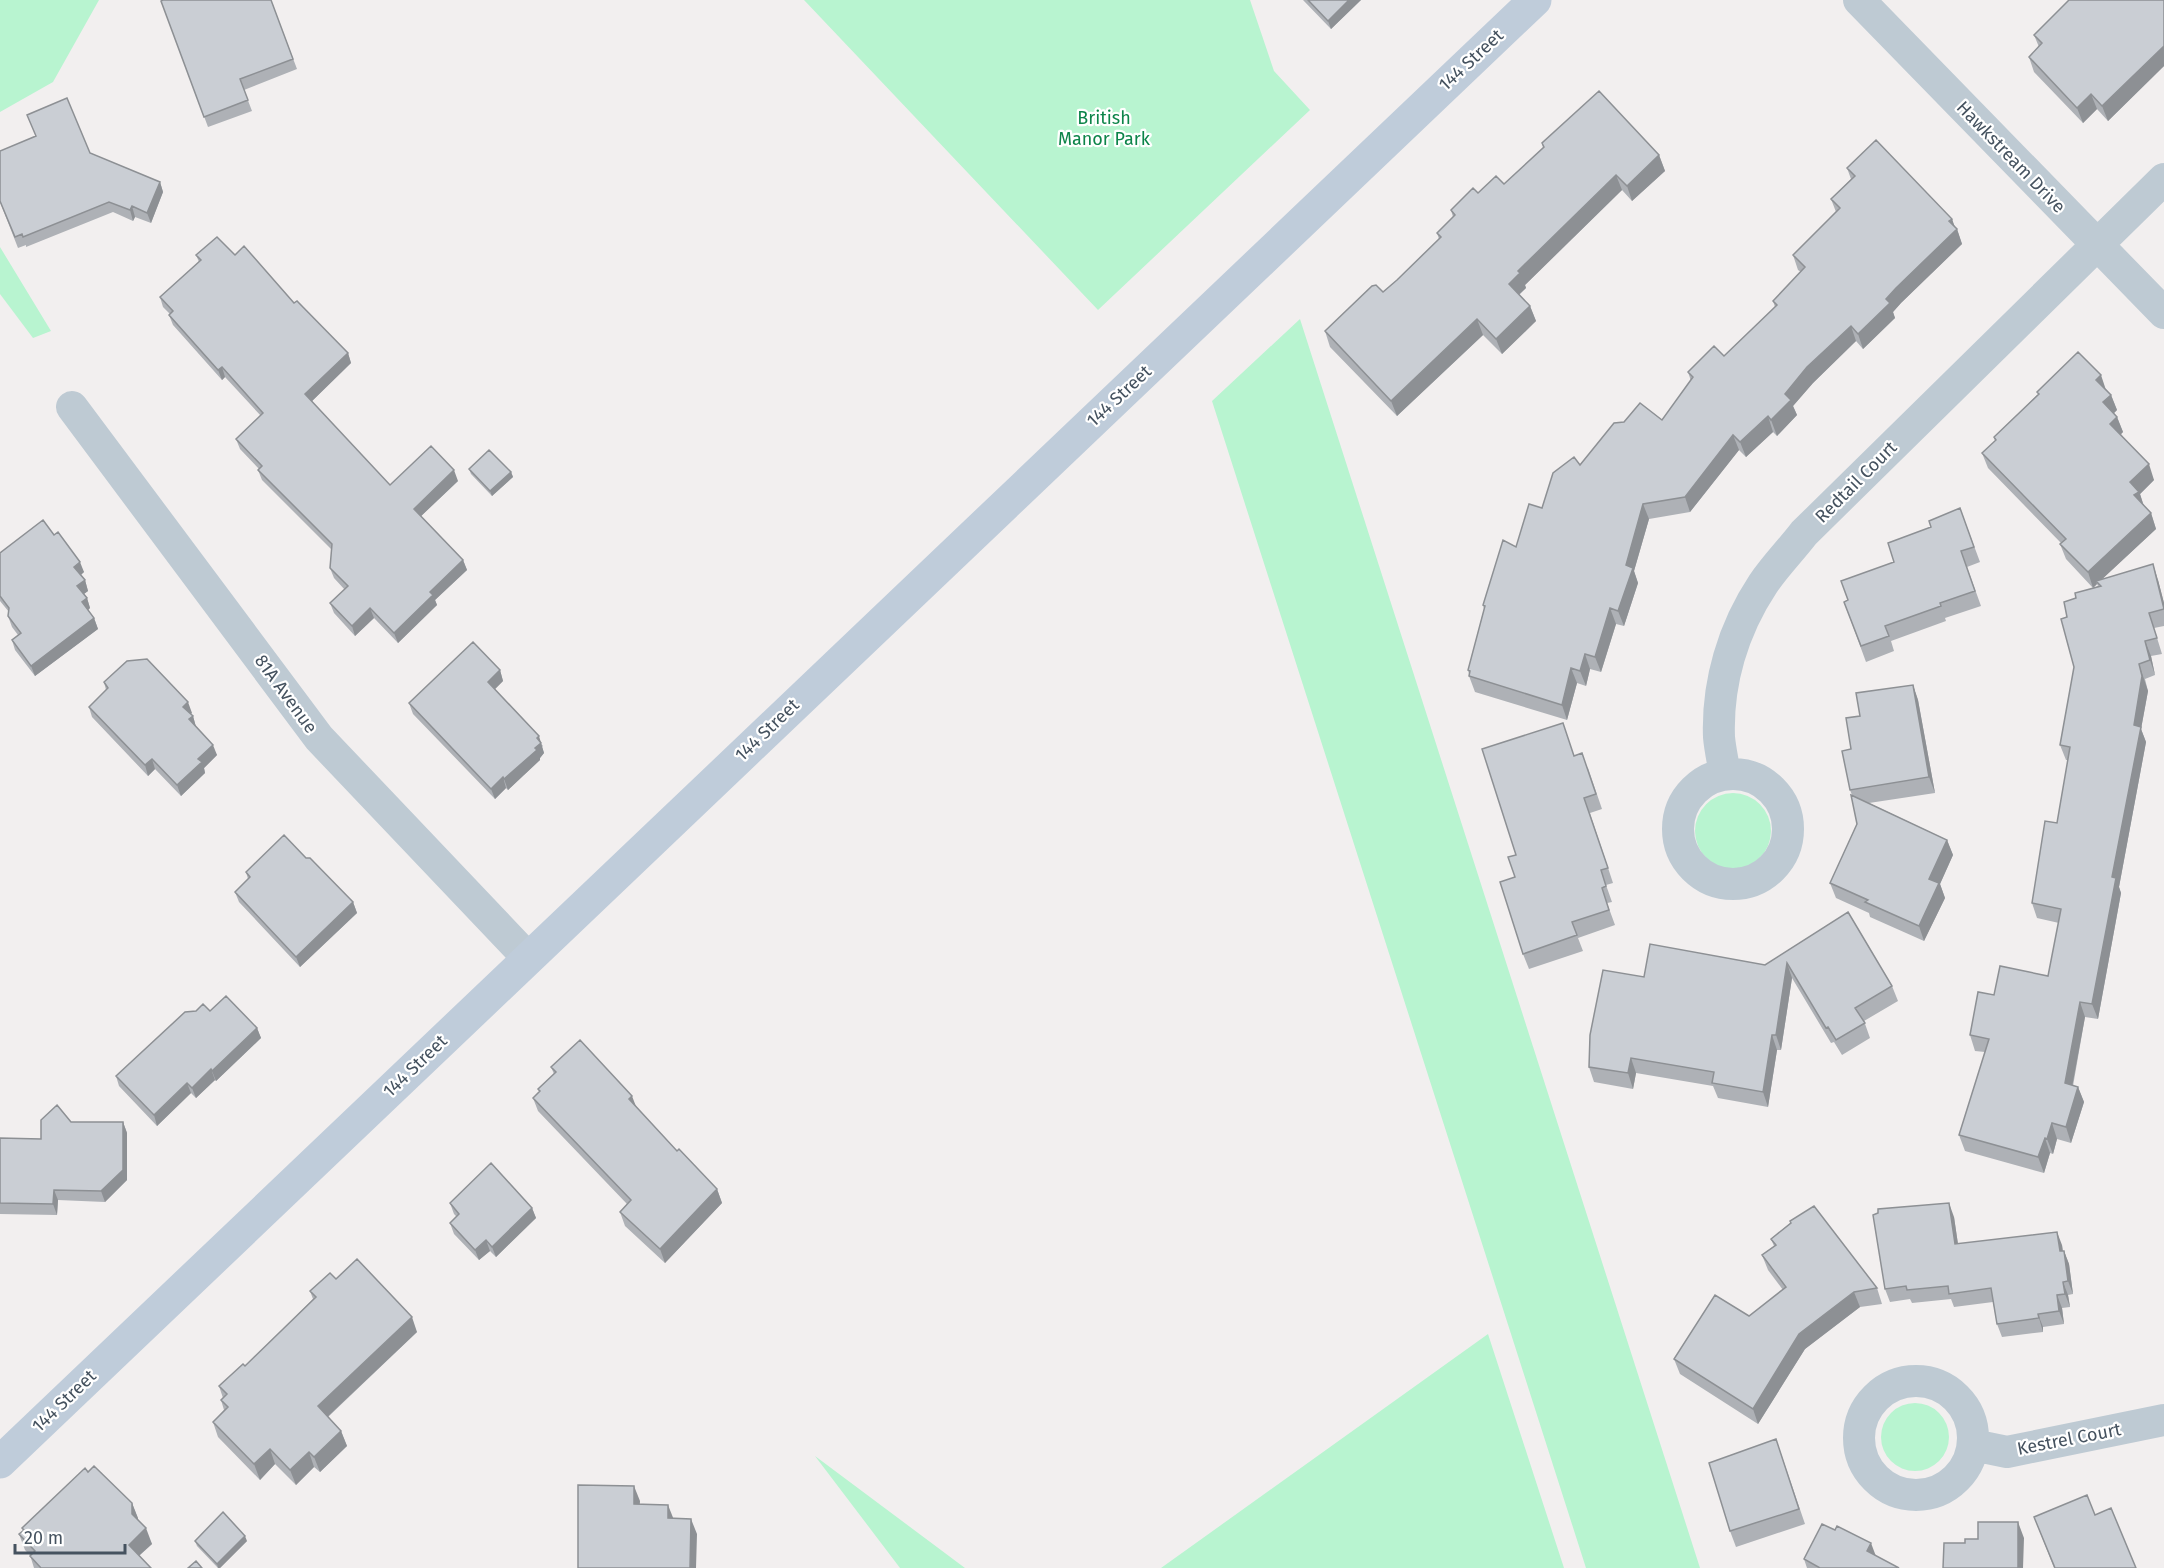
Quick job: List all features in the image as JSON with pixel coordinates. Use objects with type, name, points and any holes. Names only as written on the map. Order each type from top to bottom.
[{"type":"main road","name":"144 Street","points":[[0,1462],[1535,0]]},
{"type":"street","name":"Hawkstream Drive","points":[[1859,0],[2164,313]]},
{"type":"street","name":"Redtail Court","points":[[1725,774],[1719,737],[1722,695],[1729,654],[1742,622],[1763,583],[1804,533],[2164,179]]},
{"type":"street","name":"81A Avenue","points":[[72,407],[319,738],[528,958]]},
{"type":"street","name":"Kestrel Court","points":[[1974,1445],[2007,1452],[2164,1420]]},
{"type":"green space","points":[[0,0],[99,0],[53,82],[0,112]]},
{"type":"green space","name":"British Manor Park","points":[[804,0],[1250,0],[1274,71],[1310,110],[1098,310]]},
{"type":"green space","points":[[0,247],[51,331],[33,338],[0,294]]},
{"type":"green space","points":[[1300,319],[1700,1568],[1586,1568],[1212,401]]},
{"type":"green space","points":[[1733,793],[1747,796],[1760,804],[1768,817],[1771,831],[1768,845],[1760,858],[1747,866],[1733,869],[1719,866],[1706,858],[1698,845],[1695,831],[1698,817],[1706,804],[1719,796]]},
{"type":"green space","points":[[1488,1334],[1564,1568],[1161,1568]]},
{"type":"green space","points":[[1915,1403],[1928,1406],[1939,1413],[1946,1424],[1949,1437],[1946,1450],[1939,1461],[1928,1468],[1915,1471],[1902,1468],[1891,1461],[1884,1450],[1881,1437],[1884,1424],[1891,1413],[1902,1406]]},
{"type":"green space","points":[[815,1456],[965,1568],[900,1568]]},
{"type":"building","points":[[271,0],[293,59],[240,79],[248,100],[204,117],[161,1]]},
{"type":"building","points":[[1308,0],[1349,0],[1328,21]]},
{"type":"building","points":[[2069,0],[2164,0],[2164,46],[2102,106],[2091,94],[2077,108],[2029,57],[2042,43],[2034,35]]},
{"type":"building","points":[[1599,91],[1659,155],[1627,186],[1616,175],[1518,271],[1520,273],[1509,284],[1530,306],[1496,339],[1477,319],[1391,401],[1325,331],[1372,286],[1376,285],[1383,292],[1397,280],[1441,237],[1437,233],[1455,215],[1451,210],[1473,188],[1478,193],[1496,176],[1504,184],[1544,147],[1542,143]]},
{"type":"building","points":[[67,98],[90,153],[160,182],[147,213],[132,206],[130,210],[109,202],[23,237],[22,234],[15,237],[0,201],[0,151],[36,136],[27,115]]},
{"type":"building","points":[[1876,140],[1952,219],[1949,221],[1957,229],[1896,288],[1886,299],[1890,303],[1858,334],[1851,326],[1807,367],[1785,394],[1791,400],[1771,420],[1768,416],[1740,442],[1733,435],[1685,497],[1643,504],[1626,565],[1633,568],[1618,611],[1610,608],[1595,657],[1585,654],[1580,671],[1571,668],[1562,705],[1469,676],[1470,671],[1468,670],[1485,606],[1483,605],[1503,540],[1516,547],[1529,504],[1542,508],[1553,473],[1574,457],[1580,465],[1614,423],[1624,422],[1640,403],[1662,420],[1693,377],[1688,372],[1714,346],[1724,356],[1777,305],[1773,301],[1805,267],[1793,255],[1840,208],[1831,199],[1855,176],[1847,168]]},
{"type":"building","points":[[217,237],[235,255],[244,246],[294,303],[297,301],[348,353],[305,394],[390,485],[431,446],[454,470],[414,509],[463,560],[430,592],[433,595],[394,633],[370,608],[352,626],[330,603],[348,586],[330,568],[332,544],[258,470],[262,466],[236,439],[263,413],[222,367],[218,370],[169,315],[173,311],[160,297],[201,260],[196,255]]},
{"type":"building","points":[[2078,352],[2101,375],[2096,380],[2111,395],[2103,402],[2117,417],[2110,424],[2149,464],[2130,482],[2139,492],[2134,495],[2151,513],[2088,572],[2060,544],[2066,539],[1982,453],[1996,440],[1994,437]]},
{"type":"building","points":[[489,450],[511,472],[490,491],[469,469]]},
{"type":"building","points":[[1960,508],[1974,547],[1961,551],[1975,591],[1885,626],[1889,636],[1861,646],[1844,602],[1848,600],[1841,581],[1894,562],[1888,543],[1931,527],[1929,521]]},
{"type":"building","points":[[43,520],[54,535],[58,532],[80,562],[74,567],[85,580],[77,586],[87,598],[82,602],[94,618],[31,666],[12,640],[21,633],[8,616],[9,608],[0,596],[0,553]]},
{"type":"building","points":[[2153,564],[2164,609],[2149,613],[2157,638],[2145,641],[2150,660],[2139,664],[2142,676],[2134,725],[2141,727],[2112,877],[2116,878],[2092,1004],[2080,1002],[2065,1083],[2078,1087],[2066,1127],[2052,1123],[2038,1157],[1959,1135],[1989,1039],[1970,1035],[1978,992],[1994,995],[2000,966],[2048,976],[2061,909],[2032,903],[2045,821],[2057,823],[2070,747],[2060,745],[2074,667],[2061,619],[2067,617],[2064,602],[2076,598],[2075,593],[2101,586],[2096,581]]},
{"type":"building","points":[[473,642],[500,670],[488,682],[539,736],[537,738],[541,743],[535,748],[537,750],[491,789],[409,703]]},
{"type":"building","points":[[147,659],[188,702],[183,707],[193,716],[189,719],[213,745],[198,759],[202,762],[177,785],[152,759],[145,765],[89,707],[108,688],[104,682],[127,661]]},
{"type":"building","points":[[1913,685],[1929,777],[1850,790],[1842,751],[1851,749],[1846,718],[1860,716],[1856,693]]},
{"type":"building","points":[[1563,723],[1574,756],[1582,753],[1596,794],[1584,798],[1608,868],[1601,870],[1606,886],[1602,888],[1609,910],[1572,922],[1577,935],[1523,954],[1500,882],[1515,877],[1508,857],[1516,855],[1482,749]]},
{"type":"building","points":[[1851,795],[1947,840],[1929,879],[1939,883],[1919,926],[1865,902],[1868,900],[1830,883],[1857,824]]},
{"type":"building","points":[[284,835],[353,902],[296,957],[235,892],[250,877],[246,872]]},
{"type":"building","points":[[1848,912],[1892,986],[1855,1008],[1865,1023],[1836,1040],[1828,1027],[1826,1028],[1787,963],[1776,1035],[1772,1035],[1763,1092],[1712,1083],[1714,1072],[1631,1058],[1628,1073],[1589,1067],[1590,1035],[1603,970],[1644,977],[1650,944],[1765,965]]},
{"type":"building","points":[[226,996],[257,1028],[192,1088],[187,1083],[154,1115],[116,1076],[185,1012],[196,1011],[203,1004],[210,1011]]},
{"type":"building","points":[[580,1040],[632,1096],[629,1099],[677,1151],[679,1149],[717,1189],[660,1249],[620,1212],[631,1200],[533,1098],[540,1091],[538,1089],[556,1072],[551,1067]]},
{"type":"building","points":[[57,1105],[71,1122],[123,1122],[123,1170],[101,1191],[54,1190],[53,1204],[0,1203],[0,1138],[41,1139],[41,1120]]},
{"type":"building","points":[[491,1163],[532,1208],[492,1247],[486,1240],[475,1250],[450,1223],[459,1214],[450,1203]]},
{"type":"building","points":[[1949,1203],[1955,1244],[2057,1232],[2060,1251],[2064,1251],[2068,1281],[2063,1282],[2065,1294],[2057,1295],[2059,1311],[2038,1314],[2039,1318],[1997,1324],[1991,1288],[1949,1294],[1948,1286],[1907,1290],[1906,1286],[1885,1289],[1873,1215],[1878,1213],[1878,1209]]},
{"type":"building","points":[[1814,1206],[1877,1288],[1854,1292],[1799,1334],[1753,1409],[1674,1359],[1715,1295],[1749,1316],[1786,1287],[1762,1255],[1776,1245],[1771,1239],[1791,1223],[1790,1221]]},
{"type":"building","points":[[357,1259],[412,1317],[318,1406],[341,1431],[314,1457],[309,1452],[290,1470],[270,1449],[254,1464],[213,1422],[228,1407],[221,1400],[227,1394],[219,1386],[243,1364],[245,1366],[316,1297],[310,1291],[330,1273],[336,1279]]},
{"type":"building","points":[[1776,1439],[1799,1509],[1730,1531],[1709,1463]]},
{"type":"building","points":[[94,1466],[132,1503],[132,1514],[146,1528],[129,1545],[151,1568],[41,1568],[30,1556],[35,1551],[19,1534],[24,1530],[22,1528],[85,1468],[88,1472]]},
{"type":"building","points":[[578,1485],[634,1486],[634,1504],[668,1505],[668,1518],[691,1519],[690,1568],[578,1568]]},
{"type":"building","points":[[2087,1495],[2095,1515],[2111,1508],[2136,1568],[2055,1568],[2034,1517]]},
{"type":"building","points":[[223,1512],[245,1536],[217,1564],[195,1541]]},
{"type":"building","points":[[1978,1522],[2018,1522],[2018,1568],[1943,1568],[1944,1543],[1965,1543],[1965,1539],[1978,1539]]},
{"type":"building","points":[[1822,1524],[1835,1530],[1837,1526],[1871,1543],[1867,1551],[1899,1568],[1820,1568],[1804,1559]]},
{"type":"building","points":[[196,1561],[202,1568],[188,1568]]}]
